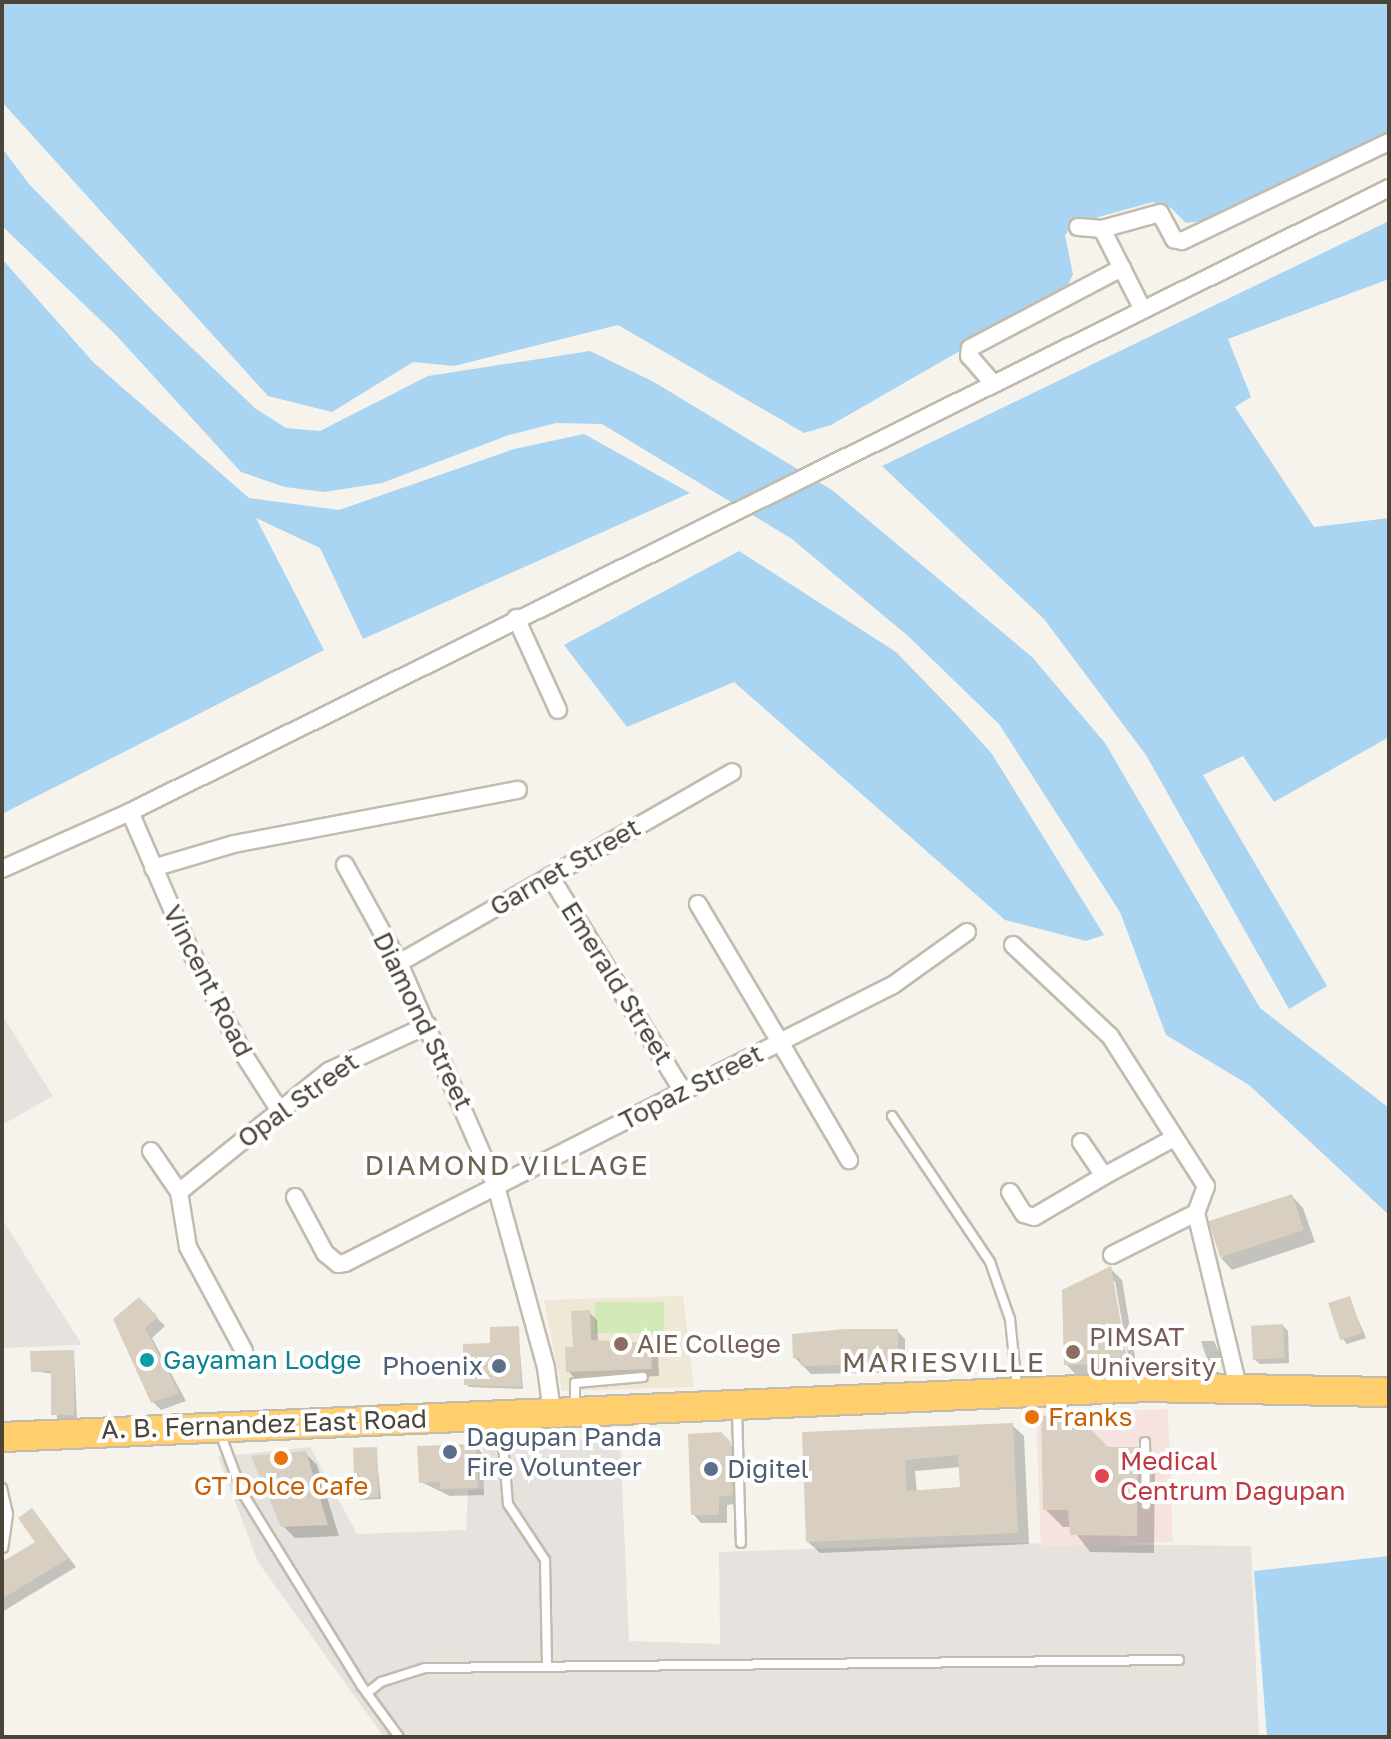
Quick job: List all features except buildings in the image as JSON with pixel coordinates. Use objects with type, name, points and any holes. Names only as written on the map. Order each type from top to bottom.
[{"type":"highway","name":"A. B. Fernandez East Road","points":[[2,1437],[218,1425],[1017,1393],[1238,1387],[1389,1392]]},
{"type":"street","points":[[1078,227],[1102,229],[1160,213],[1174,239],[1182,241],[1389,142]]},
{"type":"street","points":[[2,869],[130,812],[991,381],[1143,310],[1389,188]]},
{"type":"street","points":[[1102,229],[1143,310]]},
{"type":"street","points":[[991,381],[969,356],[970,348],[1122,268]]},
{"type":"street","points":[[516,618],[558,710]]},
{"type":"street","name":"Garnet Street","points":[[399,963],[732,772]]},
{"type":"street","points":[[153,868],[234,844],[518,790]]},
{"type":"street","name":"Vincent Road","points":[[130,812],[144,850],[244,1055],[278,1108]]},
{"type":"street","name":"Diamond Street","points":[[345,865],[399,963],[496,1186],[546,1368],[564,1411]]},
{"type":"street","name":"Emerald Street","points":[[550,876],[683,1091]]},
{"type":"street","points":[[698,904],[780,1042],[893,985],[967,932]]},
{"type":"street","points":[[1013,945],[1110,1036],[1206,1186],[1196,1213],[1238,1387]]},
{"type":"street","name":"Opal Street","points":[[179,1192],[278,1108],[358,1055],[428,1025]]},
{"type":"street","name":"Topaz Street","points":[[295,1197],[325,1253],[338,1264],[780,1042],[849,1160]]},
{"type":"street","points":[[1010,1192],[1024,1214],[1034,1217],[1174,1138]]},
{"type":"street","points":[[1081,1142],[1104,1176]]},
{"type":"street","points":[[151,1151],[179,1192],[188,1247],[244,1351]]},
{"type":"street","points":[[1112,1255],[1196,1213]]},
{"type":"lane","points":[[892,1116],[990,1262],[1010,1319],[1017,1393]]},
{"type":"lane","points":[[564,1411],[575,1383],[643,1377]]},
{"type":"lane","points":[[737,1406],[741,1543]]},
{"type":"lane","points":[[501,1414],[508,1504],[545,1560],[547,1667]]},
{"type":"lane","points":[[218,1425],[242,1492],[367,1693],[399,1737]]},
{"type":"lane","points":[[1145,1442],[1146,1505]]},
{"type":"lane","points":[[2,1488],[8,1514],[3,1548]]},
{"type":"lane","points":[[367,1693],[381,1682],[425,1668],[1179,1660]]},
{"type":"shaded area","points":[[2,1015],[53,1096],[2,1125]]},
{"type":"shaded area","points":[[2,1219],[82,1345],[2,1348]]},
{"type":"shaded area","name":"AIE College","points":[[683,1296],[694,1387],[562,1391],[544,1300]]},
{"type":"shaded area","name":"Medical Centrum Dagupan","points":[[1168,1409],[1173,1542],[1041,1547],[1036,1414]]},
{"type":"shaded area","points":[[620,1437],[629,1641],[720,1644],[719,1552],[993,1543],[1251,1546],[1259,1737],[384,1737],[258,1562],[218,1457],[310,1447],[357,1534],[466,1530],[468,1490],[484,1489],[483,1444]]},
{"type":"green space","points":[[595,1302],[664,1302],[664,1333],[595,1333]]},
{"type":"water","points":[[2,2],[1389,2],[1389,137],[1202,221],[1186,223],[1170,207],[1153,202],[1073,224],[1065,235],[1073,274],[1066,290],[831,425],[804,433],[618,325],[454,366],[413,362],[332,412],[268,396],[2,102]]},
{"type":"water","points":[[2,148],[29,184],[152,310],[256,409],[286,428],[320,431],[428,376],[590,351],[654,382],[832,490],[1032,657],[1105,743],[1260,1008],[1389,1108],[1389,1215],[1249,1085],[1166,1035],[1120,912],[999,724],[908,636],[792,539],[602,424],[556,423],[509,435],[382,483],[324,492],[285,487],[241,472],[115,334],[2,226]]},
{"type":"water","points":[[1389,221],[1389,279],[1228,339],[1251,397],[1235,407],[1314,527],[1389,518],[1389,737],[1274,802],[1243,756],[1203,775],[1327,986],[1289,1009],[1146,755],[1044,619],[882,466]]},
{"type":"water","points":[[2,259],[93,362],[249,498],[339,510],[514,449],[584,434],[690,493],[363,639],[320,548],[256,518],[324,650],[2,814]]},
{"type":"water","points":[[739,551],[896,652],[957,715],[992,754],[1104,935],[1086,941],[1005,920],[734,682],[627,727],[564,645]]},
{"type":"water","points":[[1389,1556],[1389,1737],[1267,1737],[1254,1571]]},
{"type":"place","name":"AIE College","points":[[621,1344]]},
{"type":"place","name":"PIMSAT University","points":[[1073,1352]]},
{"type":"place","name":"Gayaman Lodge","points":[[147,1360]]},
{"type":"place","name":"Phoenix","points":[[499,1366]]},
{"type":"place","name":"Franks","points":[[1032,1417]]},
{"type":"place","name":"Dagupan Panda Fire Volunteer","points":[[450,1452]]},
{"type":"place","name":"GT Dolce Cafe","points":[[281,1458]]},
{"type":"place","name":"Digitel","points":[[711,1469]]},
{"type":"place","name":"Medical Centrum Dagupan","points":[[1102,1476]]},
{"type":"district","name":"DIAMOND VILLAGE","points":[[507,1165]]},
{"type":"district","name":"MARIESVILLE","points":[[944,1362]]}]
